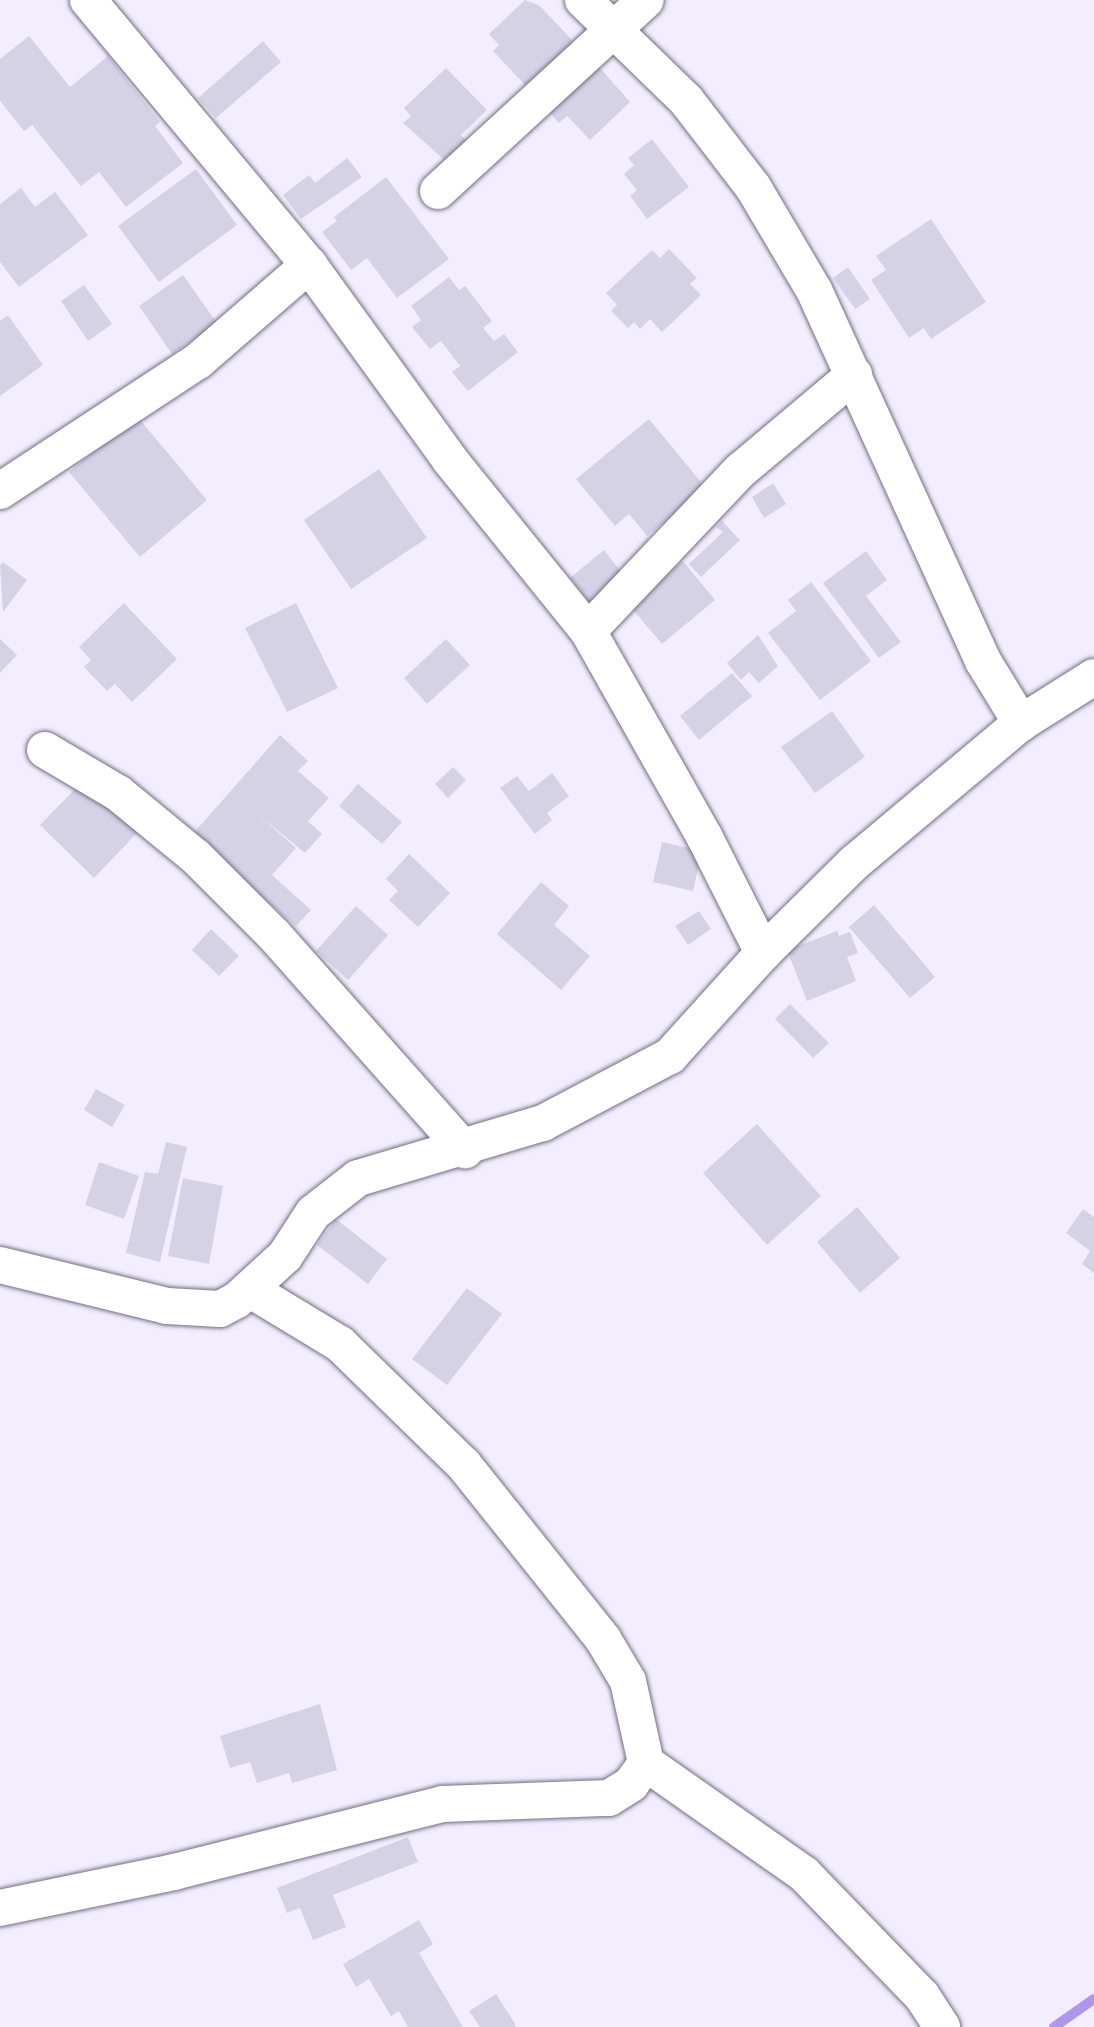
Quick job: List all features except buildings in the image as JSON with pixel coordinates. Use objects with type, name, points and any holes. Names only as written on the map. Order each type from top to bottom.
[{"type":"street","points":[[88,0],[309,265],[450,460],[588,631],[705,838],[763,953]]},
{"type":"street","points":[[583,0],[686,100],[753,187],[814,290],[983,661],[1021,723]]},
{"type":"street","points":[[438,191],[612,27],[646,0]]},
{"type":"street","points":[[0,491],[198,361],[309,265]]},
{"type":"street","points":[[588,631],[720,490],[854,375]]},
{"type":"street","points":[[0,1265],[191,1309],[220,1309],[251,1290],[285,1256],[313,1213],[358,1178],[465,1150],[543,1123],[670,1056],[763,953],[854,863],[1021,723],[1094,677]]},
{"type":"street","points":[[45,750],[118,793],[196,857],[274,935],[465,1150]]},
{"type":"street","points":[[251,1290],[340,1344],[464,1465],[603,1639],[628,1681],[646,1763],[804,1874],[922,1996],[942,2027]]},
{"type":"street","points":[[0,1908],[174,1872],[442,1804],[609,1798],[631,1784],[646,1763]]},
{"type":"waterway","points":[[1054,2027],[1094,1999]]}]
